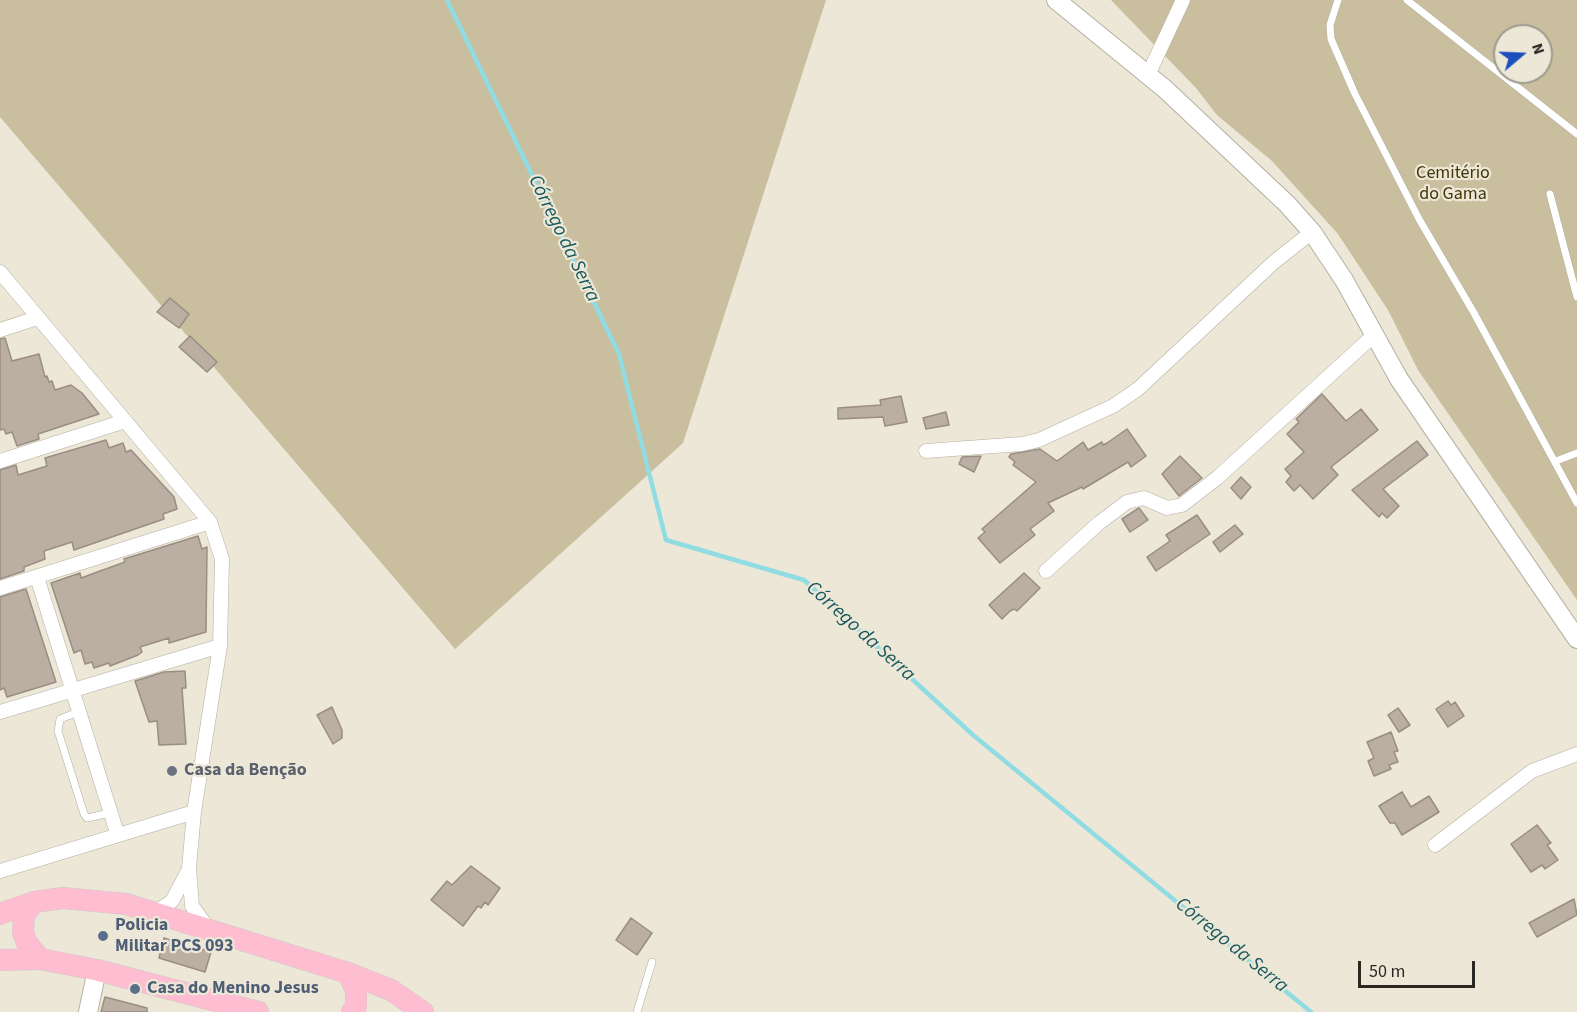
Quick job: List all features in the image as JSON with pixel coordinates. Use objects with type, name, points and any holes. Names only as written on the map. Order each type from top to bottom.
[{"type":"main road","points":[[0,914],[34,902],[63,898],[97,900],[156,912],[348,973],[391,990],[423,1012]]},
{"type":"main road","points":[[34,902],[24,915],[23,933],[27,943],[40,959]]},
{"type":"main road","points":[[0,960],[40,959],[98,970],[258,1012]]},
{"type":"main road","points":[[348,973],[356,991],[356,1006],[352,1012]]},
{"type":"street","points":[[1056,0],[1148,75],[1287,204],[1312,232],[1344,280],[1373,336],[1439,439],[1577,639]]},
{"type":"street","points":[[1148,75],[1183,0]]},
{"type":"street","points":[[926,451],[1022,444],[1039,440],[1113,406],[1138,388],[1274,262],[1312,232]]},
{"type":"street","points":[[0,273],[210,522],[222,559],[220,646],[194,812],[189,868],[192,906],[209,929]]},
{"type":"street","points":[[0,330],[37,318]]},
{"type":"street","points":[[1046,571],[1099,523],[1127,502],[1143,498],[1167,508],[1182,505],[1217,478],[1373,336]]},
{"type":"street","points":[[0,461],[125,421]]},
{"type":"street","points":[[0,588],[210,522]]},
{"type":"street","points":[[37,577],[117,833]]},
{"type":"street","points":[[0,712],[220,646]]},
{"type":"street","points":[[1435,845],[1532,771],[1577,754]]},
{"type":"street","points":[[0,870],[117,833],[194,812]]},
{"type":"street","points":[[156,912],[179,893],[189,868]]},
{"type":"street","points":[[88,1012],[98,970]]},
{"type":"lane","points":[[1338,0],[1330,25],[1330,39],[1355,94],[1419,219],[1556,461],[1577,503]]},
{"type":"lane","points":[[1407,0],[1577,134]]},
{"type":"lane","points":[[1550,194],[1577,297]]},
{"type":"lane","points":[[1556,461],[1577,453]]},
{"type":"lane","points":[[78,712],[60,719],[58,731],[84,814],[87,818],[110,813]]},
{"type":"lane","points":[[637,1012],[652,962]]},
{"type":"green space","points":[[0,0],[826,0],[683,443],[455,649],[0,117]]},
{"type":"green space","name":"Cemitério do Gama","points":[[1111,0],[1577,0],[1577,600],[1418,370],[1388,310],[1338,234],[1272,161],[1217,115],[1196,88]]},
{"type":"building","points":[[170,298],[189,314],[179,328],[157,312]]},
{"type":"building","points":[[190,336],[217,362],[207,372],[179,347]]},
{"type":"building","points":[[5,338],[12,361],[39,354],[45,377],[47,376],[49,382],[52,381],[55,390],[71,385],[82,393],[99,414],[38,434],[39,439],[17,446],[12,432],[6,434],[4,429],[0,430],[0,339]]},
{"type":"building","points":[[1322,394],[1346,421],[1361,409],[1378,430],[1331,467],[1338,475],[1313,499],[1300,485],[1294,491],[1286,482],[1291,476],[1285,469],[1304,452],[1287,434],[1299,422],[1296,419]]},
{"type":"building","points":[[901,396],[907,422],[885,426],[883,417],[838,419],[838,408],[881,405],[880,400]]},
{"type":"building","points":[[946,412],[949,425],[926,429],[923,418]]},
{"type":"building","points":[[1127,429],[1146,456],[1131,467],[1128,462],[1083,489],[1082,487],[1048,503],[1054,511],[1030,529],[1035,535],[1000,563],[978,538],[985,532],[982,529],[1036,482],[1013,465],[1015,462],[1009,457],[1011,454],[1040,449],[1057,461],[1083,442],[1088,450],[1102,442],[1103,445],[1107,443]]},
{"type":"building","points":[[106,440],[109,448],[123,443],[126,452],[131,450],[174,497],[177,509],[163,514],[164,519],[74,550],[72,542],[44,551],[45,559],[24,567],[24,571],[0,579],[0,470],[16,465],[18,475],[47,466],[45,458]]},
{"type":"building","points":[[1417,441],[1428,455],[1383,489],[1399,506],[1387,518],[1382,513],[1379,517],[1352,490]]},
{"type":"building","points":[[981,456],[974,472],[959,464],[962,457]]},
{"type":"building","points":[[1180,456],[1202,478],[1179,496],[1162,474]]},
{"type":"building","points":[[1241,477],[1251,487],[1241,499],[1231,488]]},
{"type":"building","points":[[1139,508],[1148,520],[1130,532],[1122,519]]},
{"type":"building","points":[[1197,515],[1210,534],[1156,571],[1147,557],[1170,541],[1166,535]]},
{"type":"building","points":[[1235,525],[1243,534],[1220,552],[1213,542]]},
{"type":"building","points":[[198,536],[202,549],[207,547],[206,632],[169,643],[169,638],[140,647],[142,652],[138,655],[110,666],[109,663],[94,668],[92,662],[85,664],[81,650],[74,653],[51,583],[80,573],[81,578],[125,562],[124,559]]},
{"type":"building","points":[[1024,573],[1040,588],[1017,611],[1014,609],[1010,611],[1002,619],[989,605]]},
{"type":"building","points":[[26,589],[56,682],[7,697],[4,688],[0,690],[0,597]]},
{"type":"building","points":[[185,671],[186,688],[182,688],[186,744],[159,745],[157,721],[149,722],[135,681],[164,672]]},
{"type":"building","points":[[1448,701],[1451,705],[1455,702],[1464,716],[1448,727],[1436,709]]},
{"type":"building","points":[[332,707],[342,730],[342,738],[333,744],[317,715]]},
{"type":"building","points":[[1398,708],[1410,725],[1399,732],[1388,715]]},
{"type":"building","points":[[1391,732],[1398,751],[1394,752],[1398,762],[1389,765],[1391,769],[1374,776],[1368,761],[1374,758],[1367,742]]},
{"type":"building","points":[[1402,792],[1411,807],[1429,796],[1439,812],[1402,835],[1395,823],[1390,823],[1379,806]]},
{"type":"building","points":[[1537,825],[1551,843],[1547,845],[1558,860],[1545,869],[1542,865],[1531,872],[1511,844]]},
{"type":"building","points":[[471,866],[500,888],[488,905],[485,902],[481,908],[478,906],[463,926],[431,900],[447,881],[452,885]]},
{"type":"building","points":[[1574,899],[1577,915],[1537,937],[1529,923]]},
{"type":"building","points":[[631,918],[652,933],[637,955],[616,940]]},
{"type":"building","points":[[164,938],[183,944],[187,951],[195,947],[211,952],[205,972],[159,958]]},
{"type":"building","points":[[105,997],[147,1008],[147,1012],[101,1012]]},
{"type":"waterway","name":"Córrego da Serra","points":[[447,0],[619,354],[666,540],[804,580],[973,735],[1311,1012]]},
{"type":"place","name":"Casa da Benção","points":[[172,771]]},
{"type":"place","name":"Policia Militar PCS 093","points":[[103,936]]},
{"type":"place","name":"Casa do Menino Jesus","points":[[135,989]]}]
